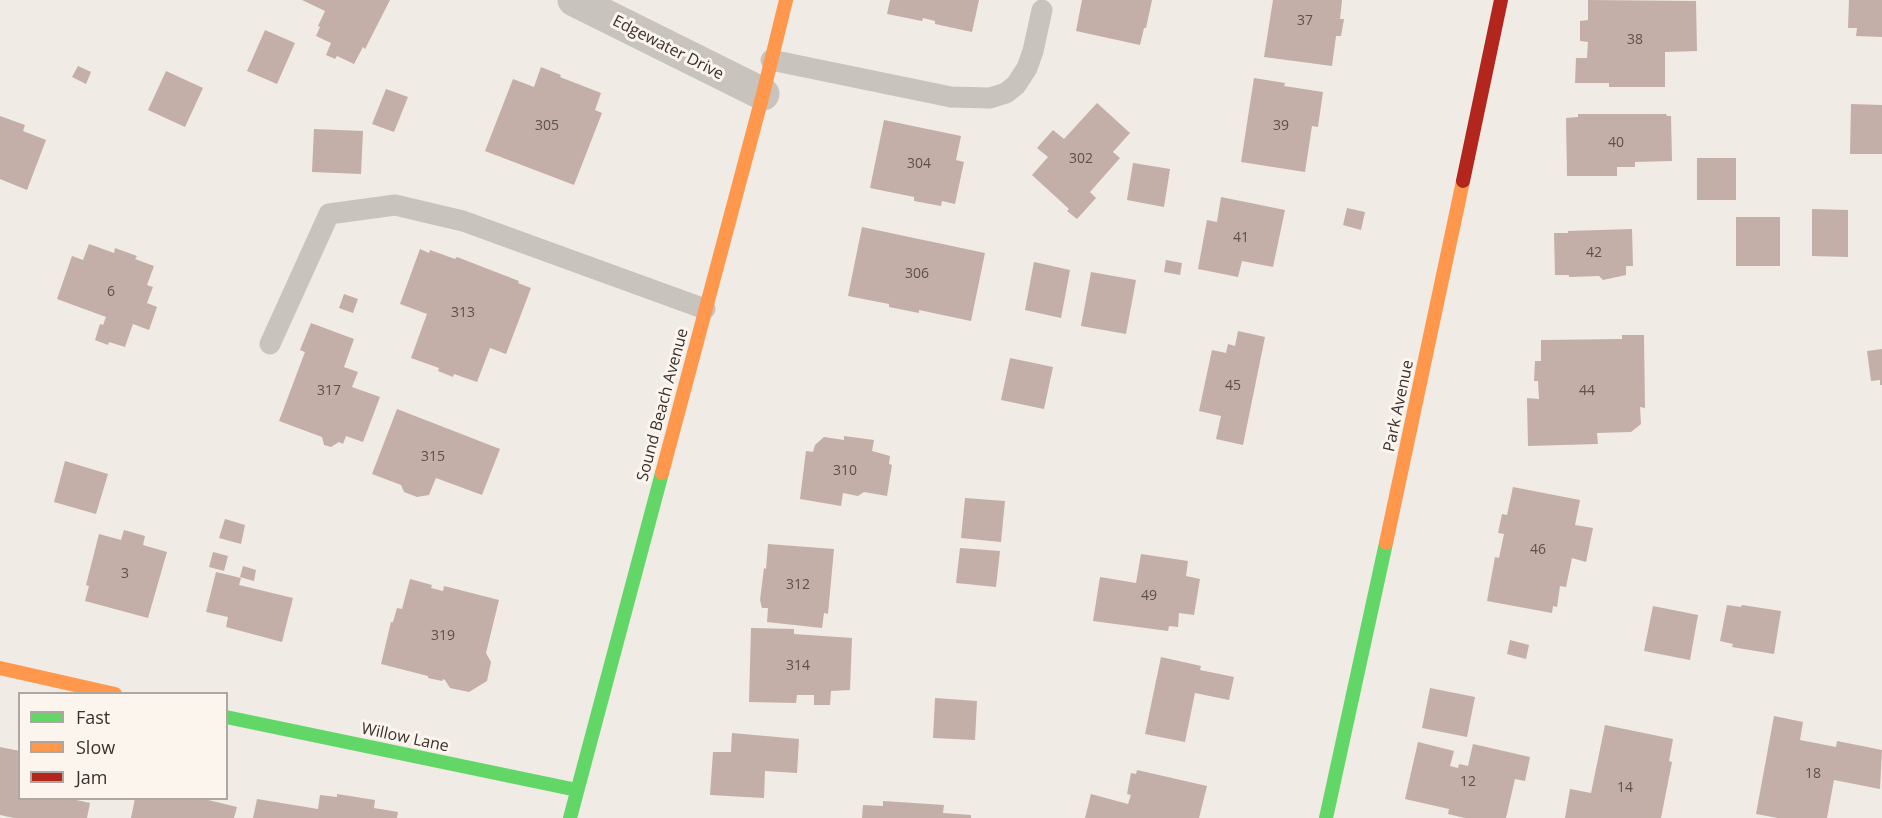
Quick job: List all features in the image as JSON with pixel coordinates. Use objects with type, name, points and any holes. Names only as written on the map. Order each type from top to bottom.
[{"type":"street","name":"Edgewater Drive","points":[[574,0],[763,94]]},
{"type":"street","name":"Sound Beach Avenue","points":[[570,818],[786,0]]},
{"type":"street","name":"Park Avenue","points":[[1326,818],[1413,421],[1501,0]]},
{"type":"street","points":[[0,668],[110,692]]},
{"type":"street","name":"Willow Lane","points":[[228,717],[577,790]]},
{"type":"lane","points":[[771,60],[951,98],[990,98],[1006,93],[1016,85],[1027,68],[1042,10]]},
{"type":"lane","points":[[270,344],[329,214],[395,205],[463,221],[705,309]]},
{"type":"building","points":[[302,0],[390,0],[365,49],[363,47],[354,64],[337,56],[335,59],[326,55],[331,43],[316,36],[325,11]]},
{"type":"building","points":[[890,0],[979,0],[972,32],[935,24],[935,21],[923,18],[922,21],[887,14]]},
{"type":"building","points":[[1082,0],[1152,0],[1140,45],[1076,31]]},
{"type":"building","points":[[1273,0],[1342,0],[1340,19],[1344,19],[1341,36],[1336,36],[1332,66],[1264,57]]},
{"type":"building","points":[[1588,0],[1696,1],[1697,51],[1665,52],[1665,87],[1609,87],[1609,83],[1575,83],[1576,58],[1587,58],[1588,42],[1580,41],[1580,21],[1588,20]]},
{"type":"building","points":[[1849,0],[1882,0],[1882,37],[1856,36],[1857,28],[1848,28]]},
{"type":"building","points":[[265,30],[295,43],[277,84],[247,71]]},
{"type":"building","points":[[78,66],[91,72],[86,84],[72,77]]},
{"type":"building","points":[[541,67],[601,93],[595,110],[602,113],[574,185],[485,151],[513,79],[534,87]]},
{"type":"building","points":[[166,71],[203,88],[185,127],[148,110]]},
{"type":"building","points":[[1254,78],[1285,83],[1284,86],[1323,92],[1318,127],[1312,126],[1305,172],[1241,162]]},
{"type":"building","points":[[386,89],[408,97],[394,132],[372,124]]},
{"type":"building","points":[[1097,103],[1130,133],[1113,152],[1120,158],[1090,192],[1096,198],[1077,219],[1032,175],[1048,157],[1037,148],[1053,130],[1064,139]]},
{"type":"building","points":[[1851,104],[1882,105],[1882,154],[1850,154]]},
{"type":"building","points":[[1578,114],[1666,114],[1671,116],[1672,161],[1635,162],[1635,167],[1617,167],[1617,176],[1567,176],[1566,118],[1578,117]]},
{"type":"building","points":[[0,116],[25,125],[23,131],[46,140],[27,190],[0,179]]},
{"type":"building","points":[[884,120],[961,136],[956,160],[964,162],[955,204],[942,201],[941,206],[914,201],[914,197],[870,188]]},
{"type":"building","points":[[314,129],[363,131],[361,174],[312,172]]},
{"type":"building","points":[[1697,158],[1736,158],[1736,200],[1697,200]]},
{"type":"building","points":[[1133,163],[1170,169],[1164,207],[1127,200]]},
{"type":"building","points":[[1221,197],[1285,210],[1273,267],[1242,261],[1238,277],[1198,269],[1207,220],[1217,222]]},
{"type":"building","points":[[1347,208],[1365,212],[1361,230],[1343,225]]},
{"type":"building","points":[[1812,209],[1848,210],[1848,257],[1812,256]]},
{"type":"building","points":[[1736,217],[1780,217],[1780,266],[1736,266]]},
{"type":"building","points":[[862,227],[985,253],[971,321],[919,310],[919,313],[889,307],[889,304],[848,296]]},
{"type":"building","points":[[1632,229],[1633,266],[1626,266],[1626,275],[1603,280],[1599,276],[1555,275],[1554,233]]},
{"type":"building","points":[[89,244],[114,253],[115,248],[137,256],[135,259],[154,266],[147,285],[153,287],[147,303],[157,307],[149,330],[133,324],[125,347],[109,342],[108,345],[95,340],[100,324],[103,325],[106,317],[57,299],[72,256],[83,260]]},
{"type":"building","points":[[420,249],[455,259],[457,257],[519,281],[518,283],[531,288],[506,354],[490,348],[477,382],[454,374],[453,377],[438,371],[439,368],[411,358],[427,314],[400,304]]},
{"type":"building","points":[[1166,260],[1182,263],[1180,275],[1164,272]]},
{"type":"building","points":[[1034,262],[1070,270],[1061,318],[1025,310]]},
{"type":"building","points":[[1091,272],[1136,280],[1126,334],[1081,326]]},
{"type":"building","points":[[344,294],[358,299],[353,313],[339,308]]},
{"type":"building","points":[[311,323],[354,339],[344,367],[358,372],[352,387],[380,397],[363,442],[346,436],[343,444],[339,442],[331,447],[324,445],[322,437],[279,421],[305,352],[300,350]]},
{"type":"building","points":[[1238,331],[1265,337],[1243,445],[1216,439],[1221,416],[1199,411],[1212,350],[1226,353],[1228,344],[1235,346]]},
{"type":"building","points":[[1622,335],[1644,335],[1645,408],[1640,407],[1641,424],[1631,432],[1597,433],[1598,444],[1528,446],[1527,398],[1539,399],[1538,381],[1534,381],[1535,361],[1541,361],[1541,340],[1622,339]]},
{"type":"building","points":[[1882,349],[1882,385],[1880,385],[1880,380],[1871,381],[1867,351]]},
{"type":"building","points":[[1010,358],[1053,367],[1044,409],[1001,400]]},
{"type":"building","points":[[397,409],[500,449],[482,495],[436,478],[429,495],[417,497],[404,492],[401,485],[372,474]]},
{"type":"building","points":[[844,436],[874,440],[872,451],[890,456],[889,464],[892,465],[887,496],[864,492],[858,496],[843,493],[841,506],[800,499],[806,451],[813,452],[815,445],[824,437],[844,440]]},
{"type":"building","points":[[65,461],[108,474],[96,514],[54,502]]},
{"type":"building","points":[[1513,487],[1580,500],[1575,525],[1593,528],[1586,562],[1572,558],[1566,587],[1560,586],[1557,607],[1553,606],[1552,613],[1487,601],[1495,557],[1499,558],[1504,534],[1498,533],[1502,514],[1507,515]]},
{"type":"building","points":[[965,498],[1005,501],[1001,542],[961,538]]},
{"type":"building","points":[[225,519],[245,525],[241,544],[219,538]]},
{"type":"building","points":[[124,530],[145,536],[143,545],[167,552],[148,618],[85,601],[89,586],[86,585],[99,534],[121,540]]},
{"type":"building","points":[[768,544],[834,549],[828,614],[824,613],[822,628],[767,622],[768,608],[762,608],[760,600]]},
{"type":"building","points":[[960,548],[1000,551],[996,587],[956,583]]},
{"type":"building","points":[[213,552],[228,556],[224,571],[209,567]]},
{"type":"building","points":[[1141,554],[1188,561],[1186,576],[1200,579],[1194,615],[1179,613],[1178,627],[1169,626],[1168,631],[1093,621],[1100,577],[1136,583]]},
{"type":"building","points":[[243,566],[256,570],[254,581],[240,577]]},
{"type":"building","points":[[216,572],[241,578],[239,585],[293,598],[282,642],[226,627],[228,617],[206,612]]},
{"type":"building","points":[[410,579],[432,585],[431,588],[443,591],[444,586],[499,600],[486,653],[491,662],[487,681],[469,692],[450,688],[443,679],[442,681],[428,678],[428,676],[381,664],[391,622],[393,622],[397,608],[402,609]]},
{"type":"building","points":[[1727,605],[1781,611],[1774,654],[1732,647],[1733,644],[1720,641]]},
{"type":"building","points":[[1653,606],[1698,615],[1690,660],[1644,651]]},
{"type":"building","points":[[751,628],[794,629],[794,634],[852,638],[850,690],[831,691],[830,705],[814,705],[814,695],[797,695],[796,703],[749,702]]},
{"type":"building","points":[[1510,640],[1529,645],[1526,659],[1507,654]]},
{"type":"building","points":[[1161,657],[1201,666],[1200,670],[1234,677],[1229,700],[1195,693],[1185,742],[1145,734]]},
{"type":"building","points":[[1430,688],[1475,697],[1467,737],[1422,728]]},
{"type":"building","points":[[935,698],[977,701],[975,740],[933,738]]},
{"type":"building","points":[[1774,716],[1803,722],[1800,740],[1836,747],[1837,741],[1882,750],[1880,789],[1834,780],[1827,818],[1778,818],[1756,814]]},
{"type":"building","points":[[1605,725],[1673,739],[1669,761],[1672,762],[1661,818],[1565,818],[1570,789],[1591,793]]},
{"type":"building","points":[[732,733],[799,739],[797,773],[765,771],[764,798],[710,795],[713,752],[731,752]]},
{"type":"building","points":[[1418,742],[1454,751],[1450,766],[1458,768],[1459,764],[1468,766],[1473,744],[1530,757],[1525,781],[1515,779],[1506,818],[1465,818],[1448,814],[1449,809],[1405,799]]},
{"type":"building","points":[[0,747],[18,751],[18,800],[76,800],[90,803],[87,818],[14,818],[0,815]]},
{"type":"building","points":[[1137,770],[1207,786],[1199,818],[1085,818],[1091,794],[1128,804],[1131,795],[1127,794],[1131,773],[1136,774]]},
{"type":"building","points":[[337,794],[375,800],[374,808],[398,812],[397,818],[253,818],[257,799],[318,809],[320,795],[337,797]]},
{"type":"building","points":[[135,800],[208,800],[237,807],[234,818],[131,818]]},
{"type":"building","points":[[883,801],[944,805],[943,813],[971,815],[971,818],[862,818],[863,805],[883,806]]},
{"type":"traffic: fast","points":[[570,818],[662,473]]},
{"type":"traffic: fast","points":[[1326,818],[1386,543]]},
{"type":"traffic: fast","points":[[228,717],[577,790]]},
{"type":"traffic: slow","points":[[662,473],[786,0]]},
{"type":"traffic: slow","points":[[1386,543],[1463,181]]},
{"type":"traffic: slow","points":[[0,668],[106,692]]},
{"type":"traffic: jam","points":[[1463,181],[1501,0]]}]
